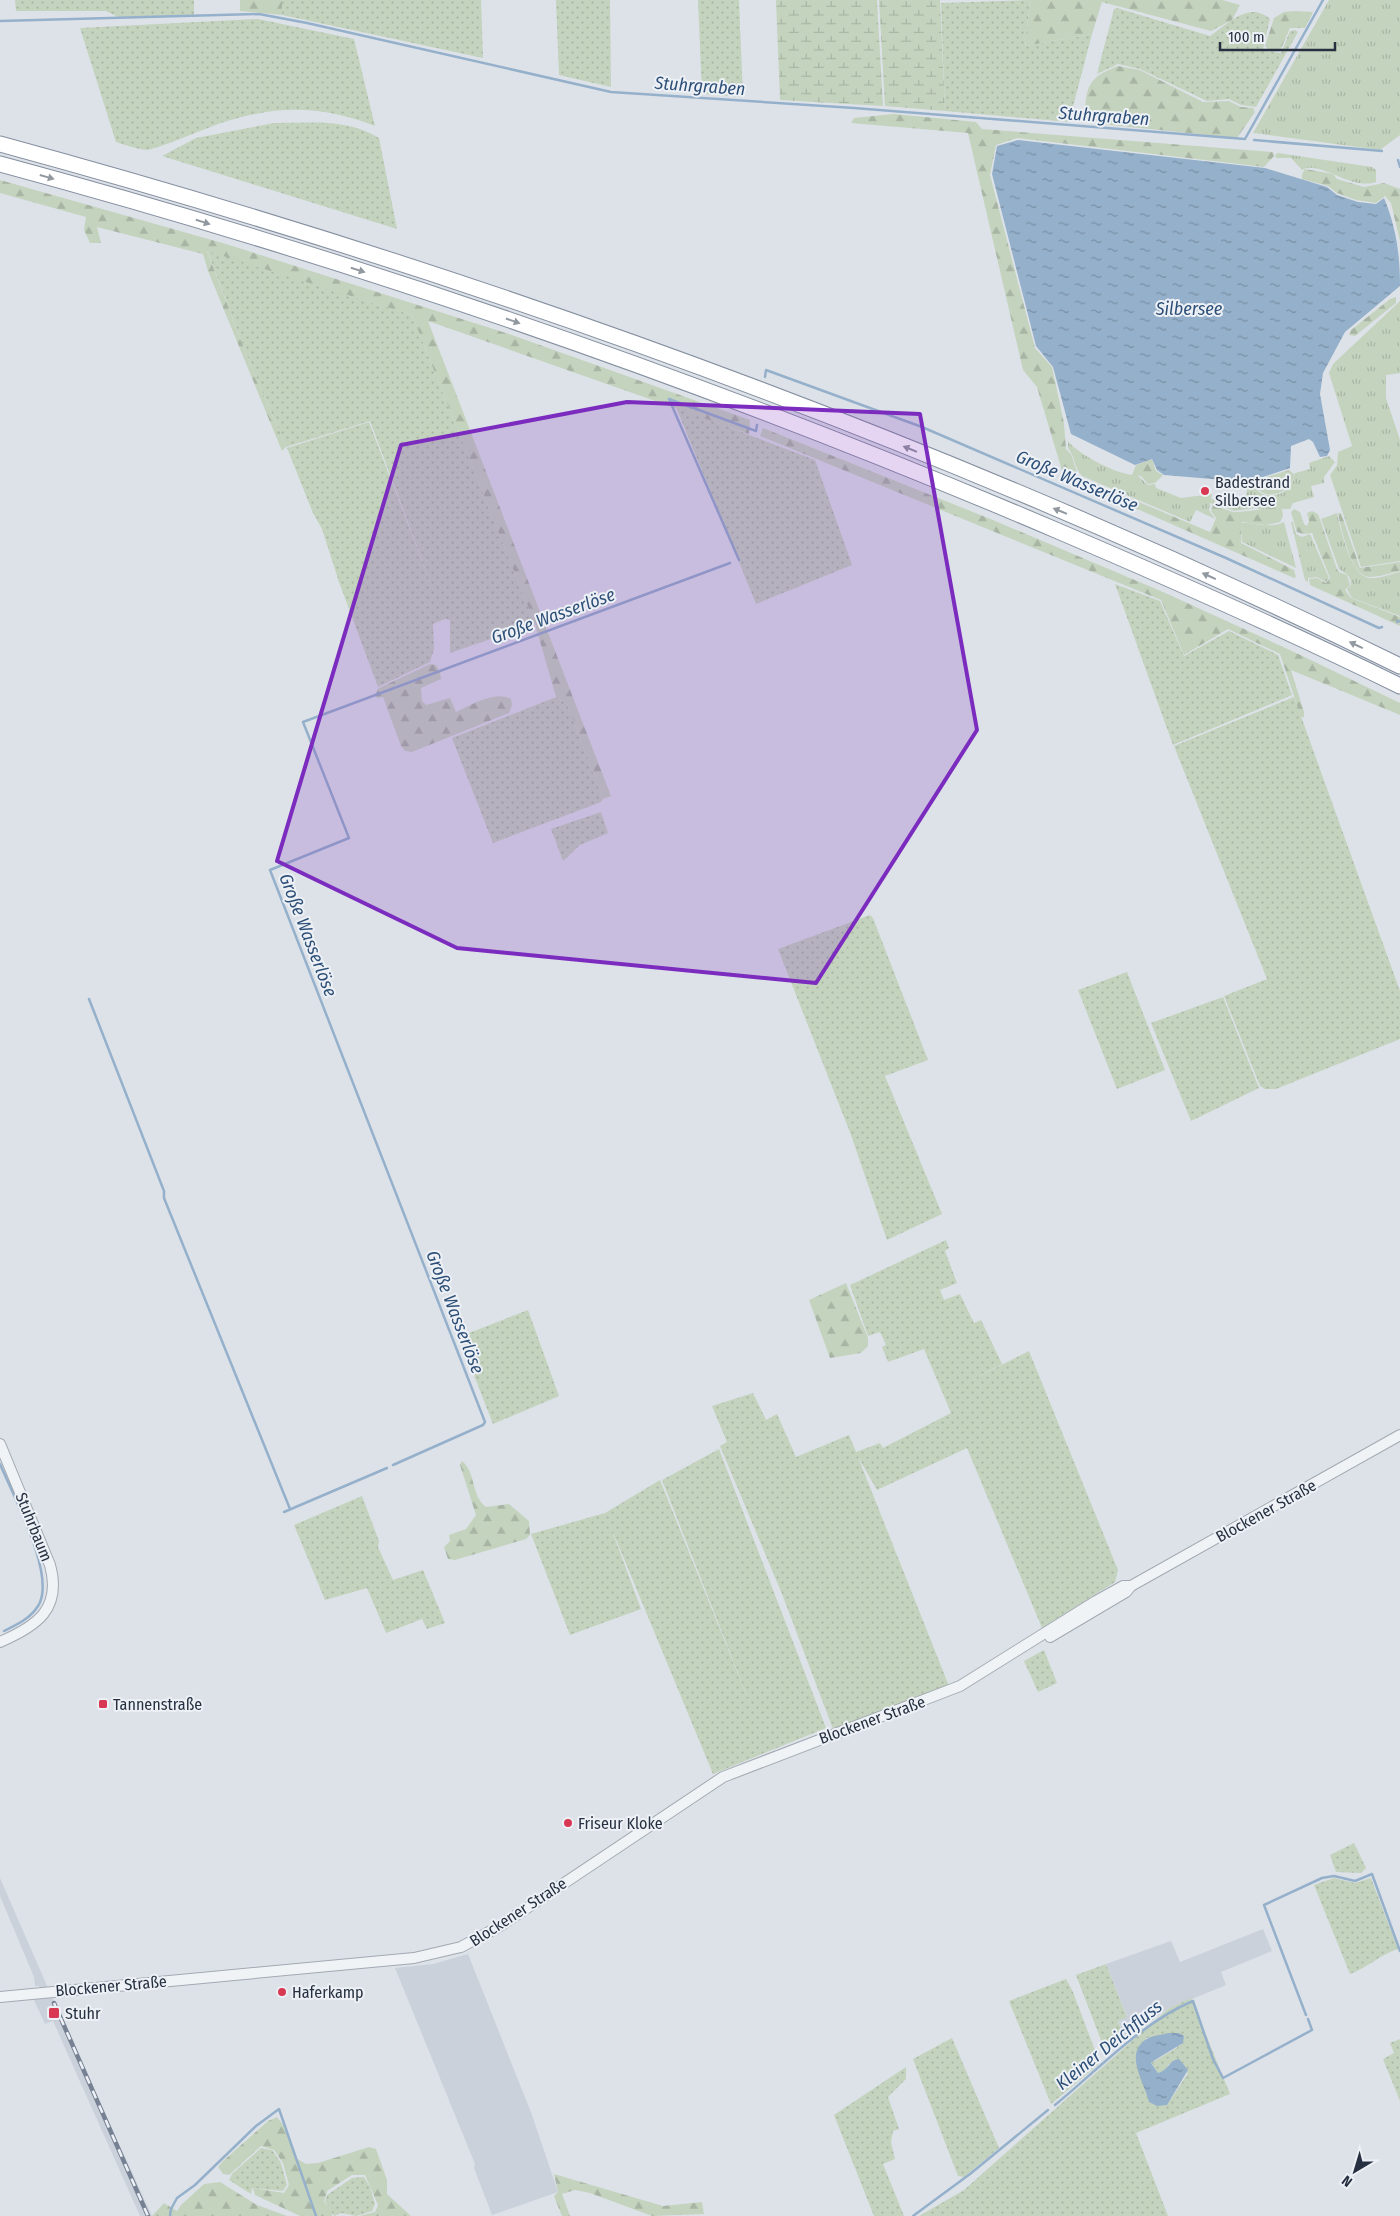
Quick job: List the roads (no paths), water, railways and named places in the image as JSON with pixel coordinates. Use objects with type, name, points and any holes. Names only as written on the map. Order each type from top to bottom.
[{"type":"highway","points":[[0,144],[338,243],[630,341],[865,431],[1079,519],[1238,589],[1400,666]]},
{"type":"highway","points":[[0,164],[192,218],[470,307],[766,413],[926,476],[1091,546],[1400,686]]},
{"type":"street","name":"Blockener Straße","points":[[0,1997],[418,1958],[455,1950],[500,1926],[723,1777],[946,1692],[988,1671],[1096,1601],[1123,1586],[1130,1586],[1400,1436]]},
{"type":"street","name":"Stuhrbaum","points":[[0,1444],[50,1565],[54,1585],[52,1598],[46,1611],[34,1625],[0,1642]]},
{"type":"water","name":"Silbersee","points":[[1018,140],[1265,168],[1327,187],[1337,195],[1358,202],[1376,204],[1384,198],[1392,219],[1396,241],[1400,286],[1345,332],[1323,373],[1320,394],[1330,450],[1327,456],[1320,457],[1313,442],[1309,439],[1291,446],[1290,468],[1248,482],[1164,475],[1157,470],[1152,459],[1135,465],[1071,434],[1053,367],[1036,346],[992,174],[997,146]]},
{"type":"water","points":[[1168,2033],[1179,2033],[1184,2036],[1183,2043],[1151,2063],[1158,2073],[1173,2061],[1179,2059],[1188,2070],[1167,2105],[1157,2106],[1149,2102],[1138,2070],[1136,2053],[1139,2046],[1145,2040]]},
{"type":"waterway","name":"Stuhrgraben","points":[[0,21],[259,14],[307,23],[611,92],[854,108],[1245,139],[1323,0]]},
{"type":"waterway","points":[[1254,140],[1382,151]]},
{"type":"waterway","points":[[1398,160],[1400,167]]},
{"type":"waterway","name":"Große Wasserlöse","points":[[765,377],[766,370],[922,427],[1226,558],[1379,628],[1382,627]]},
{"type":"waterway","name":"Große Wasserlöse","points":[[739,560],[669,399],[756,431],[757,425]]},
{"type":"waterway","name":"Große Wasserlöse","points":[[393,1465],[483,1425],[485,1422],[270,870],[349,838],[303,722],[730,563]]},
{"type":"waterway","points":[[89,999],[164,1191],[164,1198],[290,1509]]},
{"type":"waterway","points":[[0,1464],[31,1536],[42,1576],[42,1593],[38,1606],[31,1615],[4,1631]]},
{"type":"waterway","name":"Große Wasserlöse","points":[[284,1512],[387,1468]]},
{"type":"waterway","name":"Kleiner Deichfluss","points":[[1306,2015],[1264,1905],[1322,1878],[1334,1876],[1355,1881],[1372,1874],[1400,1951]]},
{"type":"waterway","name":"Kleiner Deichfluss","points":[[1055,2105],[1138,2034],[1174,2010],[1193,2001],[1213,2059],[1223,2078],[1312,2030],[1308,2019]]},
{"type":"waterway","points":[[170,2216],[171,2209],[177,2198],[195,2185],[256,2126],[279,2109],[316,2216]]},
{"type":"waterway","name":"Kleiner Deichfluss","points":[[913,2216],[970,2174],[1048,2110]]},
{"type":"railway","points":[[54,2003],[148,2216]]},
{"type":"place","name":"Badestrand Silbersee","points":[[1205,491]]},
{"type":"place","name":"Tannenstraße","points":[[103,1704]]},
{"type":"place","name":"Friseur Kloke","points":[[568,1823]]},
{"type":"place","name":"Haferkamp","points":[[282,1992]]},
{"type":"place","name":"Stuhr","points":[[54,2013]]}]
